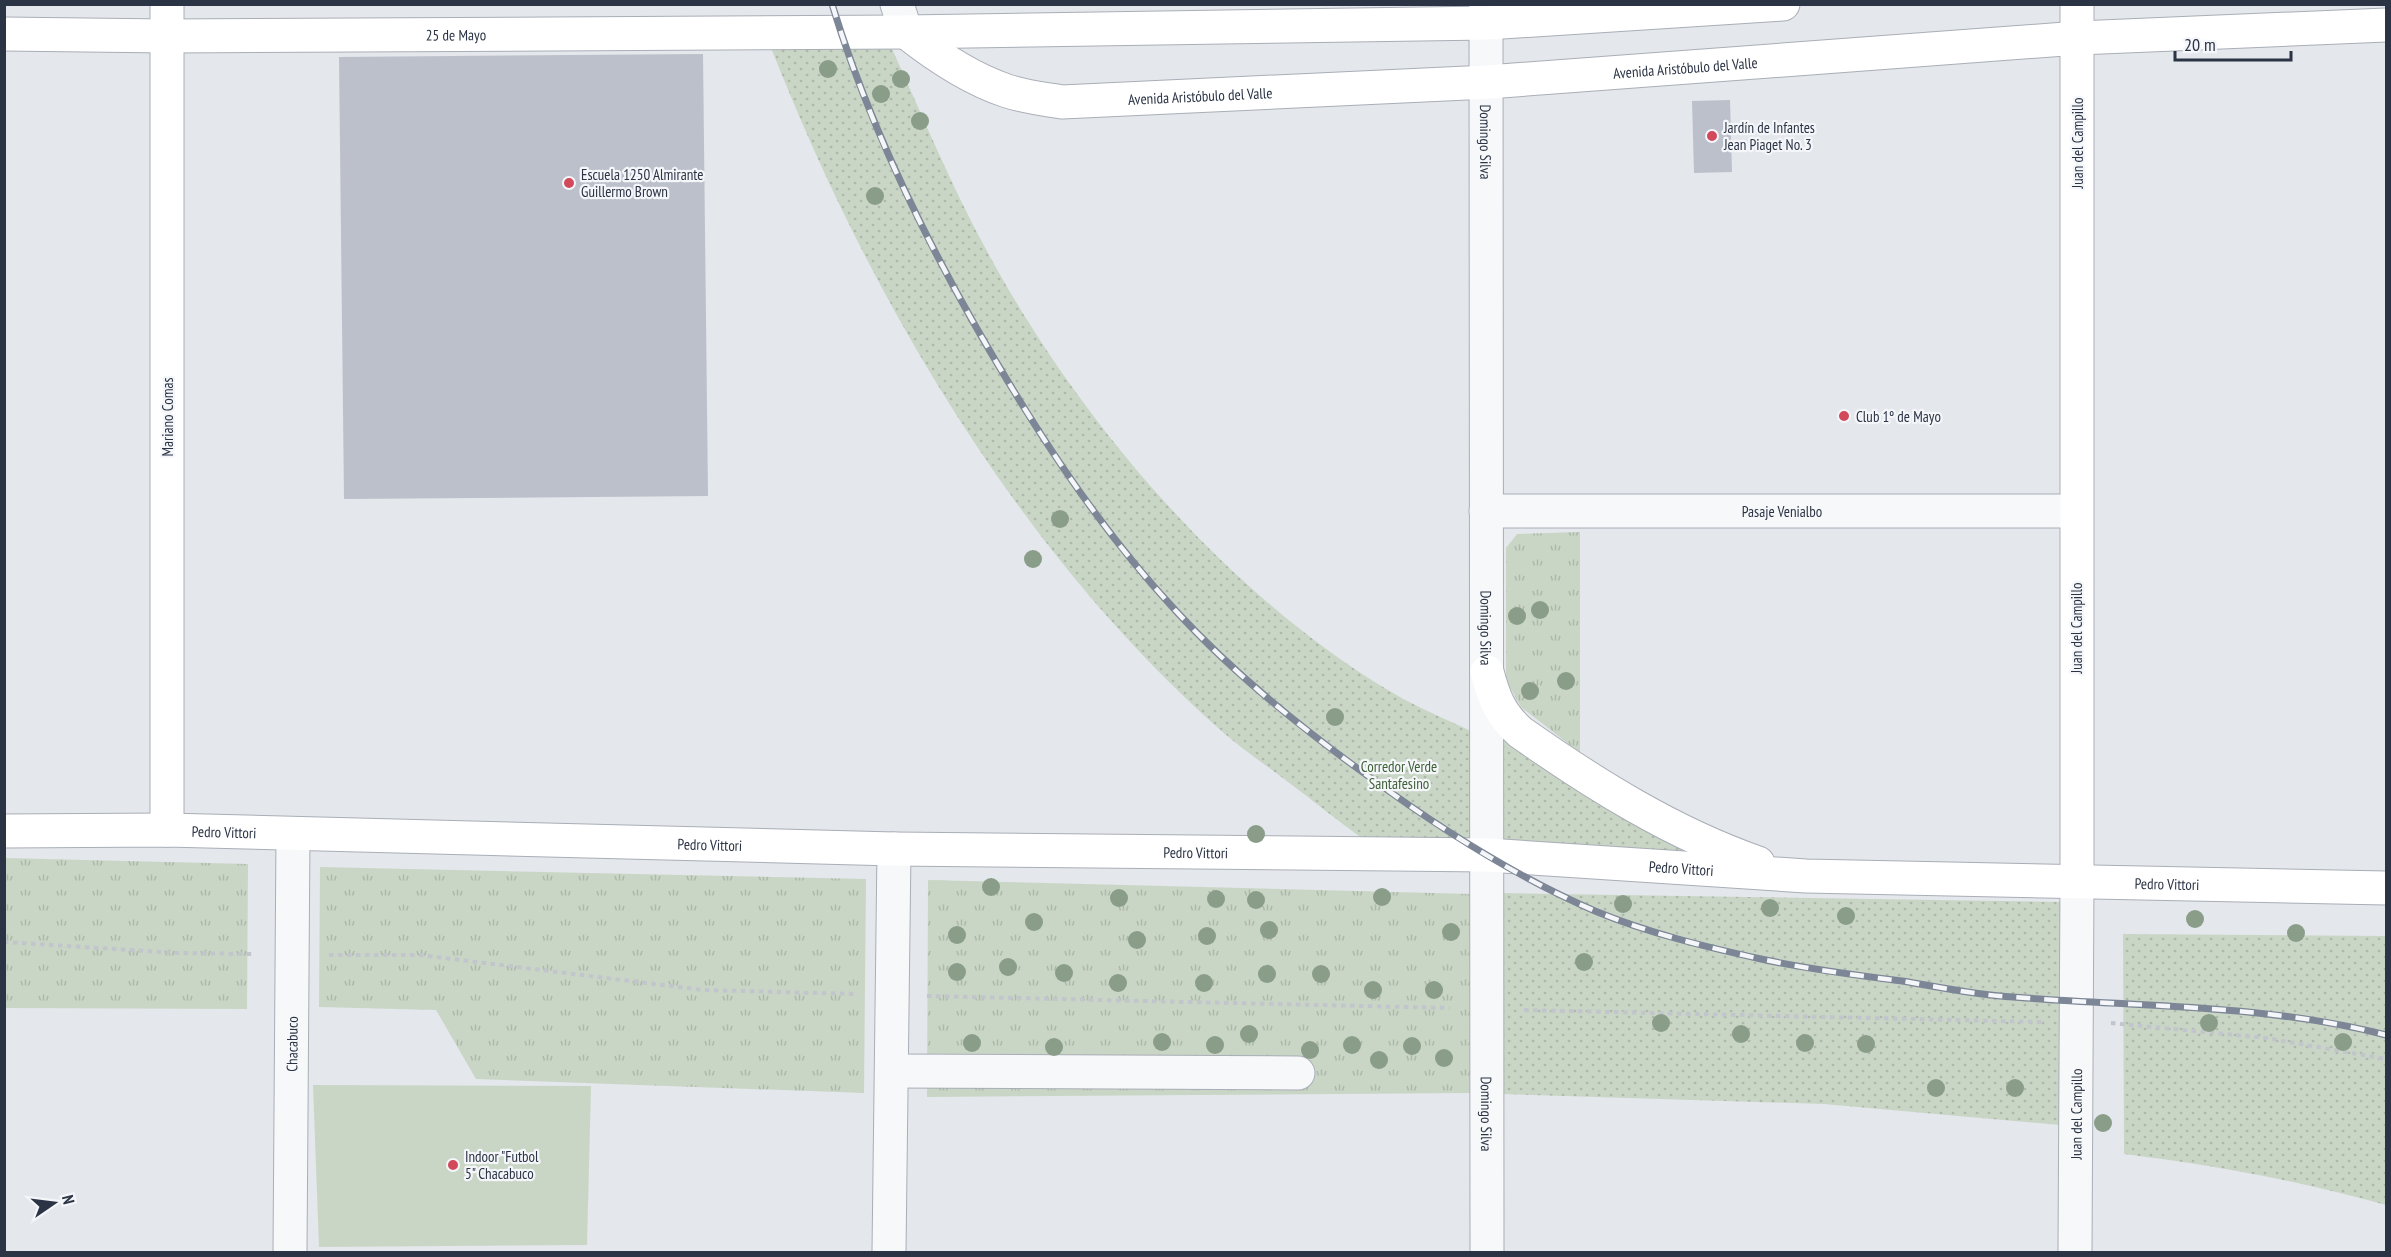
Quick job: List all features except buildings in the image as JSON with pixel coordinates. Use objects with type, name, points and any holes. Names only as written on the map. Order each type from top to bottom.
[{"type":"street","points":[[901,18],[1486,14],[1783,4]]},
{"type":"street","name":"Juan del Campillo","points":[[2075,1252],[2078,1023],[2077,4]]},
{"type":"street","name":"Domingo Silva","points":[[1486,14],[1488,82],[1487,1252]]},
{"type":"street","name":"Avenida Aristóbulo del Valle","points":[[901,18],[926,48],[966,72],[1007,91],[1062,102],[1488,82],[2078,38],[2386,25]]},
{"type":"street","name":"25 de Mayo","points":[[4,34],[167,20],[901,18]]},
{"type":"street","name":"Mariano Comas","points":[[167,20],[167,830]]},
{"type":"street","name":"Pasaje Venialbo","points":[[1486,511],[2076,511]]},
{"type":"street","points":[[1487,672],[1495,703],[1506,720],[1582,775],[1707,842],[1771,867],[1806,876]]},
{"type":"street","name":"Pedro Vittori","points":[[4,831],[167,830],[894,849],[1488,855],[1806,876],[2386,888]]},
{"type":"street","name":"Chacabuco","points":[[290,1252],[293,834]]},
{"type":"street","points":[[889,1252],[894,849]]},
{"type":"street","points":[[892,1071],[1299,1073]]},
{"type":"path","points":[[4,942],[177,953],[420,955],[703,990],[2128,1024],[2266,1038],[2386,1059]]},
{"type":"green space","name":"Corredor Verde Santafesino","points":[[888,40],[949,176],[989,255],[1026,318],[1067,380],[1113,441],[1163,500],[1217,556],[1273,607],[1332,653],[1393,693],[1473,732],[1472,859],[1412,858],[1385,853],[1241,747],[1151,663],[1081,586],[1017,504],[957,416],[903,326],[854,233],[809,139],[770,45]]},
{"type":"green space","points":[[1580,532],[1580,753],[1521,707],[1506,680],[1506,548],[1517,534]]},
{"type":"green space","points":[[1499,736],[1559,777],[1714,862],[1499,858]]},
{"type":"green space","points":[[5,858],[248,864],[247,1009],[5,1008]]},
{"type":"green space","points":[[320,867],[866,879],[864,1093],[476,1079],[436,1010],[319,1007]]},
{"type":"green space","points":[[928,880],[1471,894],[1472,1093],[927,1097]]},
{"type":"green space","points":[[1500,893],[2061,902],[2060,1125],[1824,1104],[1501,1094]]},
{"type":"green space","points":[[2123,934],[2386,936],[2386,1205],[2321,1188],[2256,1175],[2124,1154]]},
{"type":"green space","name":"Indoor \"Futbol 5\" Chacabuco","points":[[313,1085],[591,1086],[587,1245],[319,1247]]},
{"type":"railway","points":[[832,4],[845,46],[876,127],[931,244],[1017,396],[1091,508],[1146,578],[1220,656],[1317,738],[1422,814],[1506,867],[1595,911],[1656,933],[1778,963],[1985,994],[2201,1008],[2294,1017],[2386,1035]]},
{"type":"place","name":"Jardín de Infantes Jean Piaget No. 3","points":[[1712,136]]},
{"type":"place","name":"Escuela 1250 Almirante Guillermo Brown","points":[[569,183]]},
{"type":"place","name":"Club 1º de Mayo","points":[[1844,416]]},
{"type":"place","name":"Indoor \"Futbol 5\" Chacabuco","points":[[453,1165]]}]
